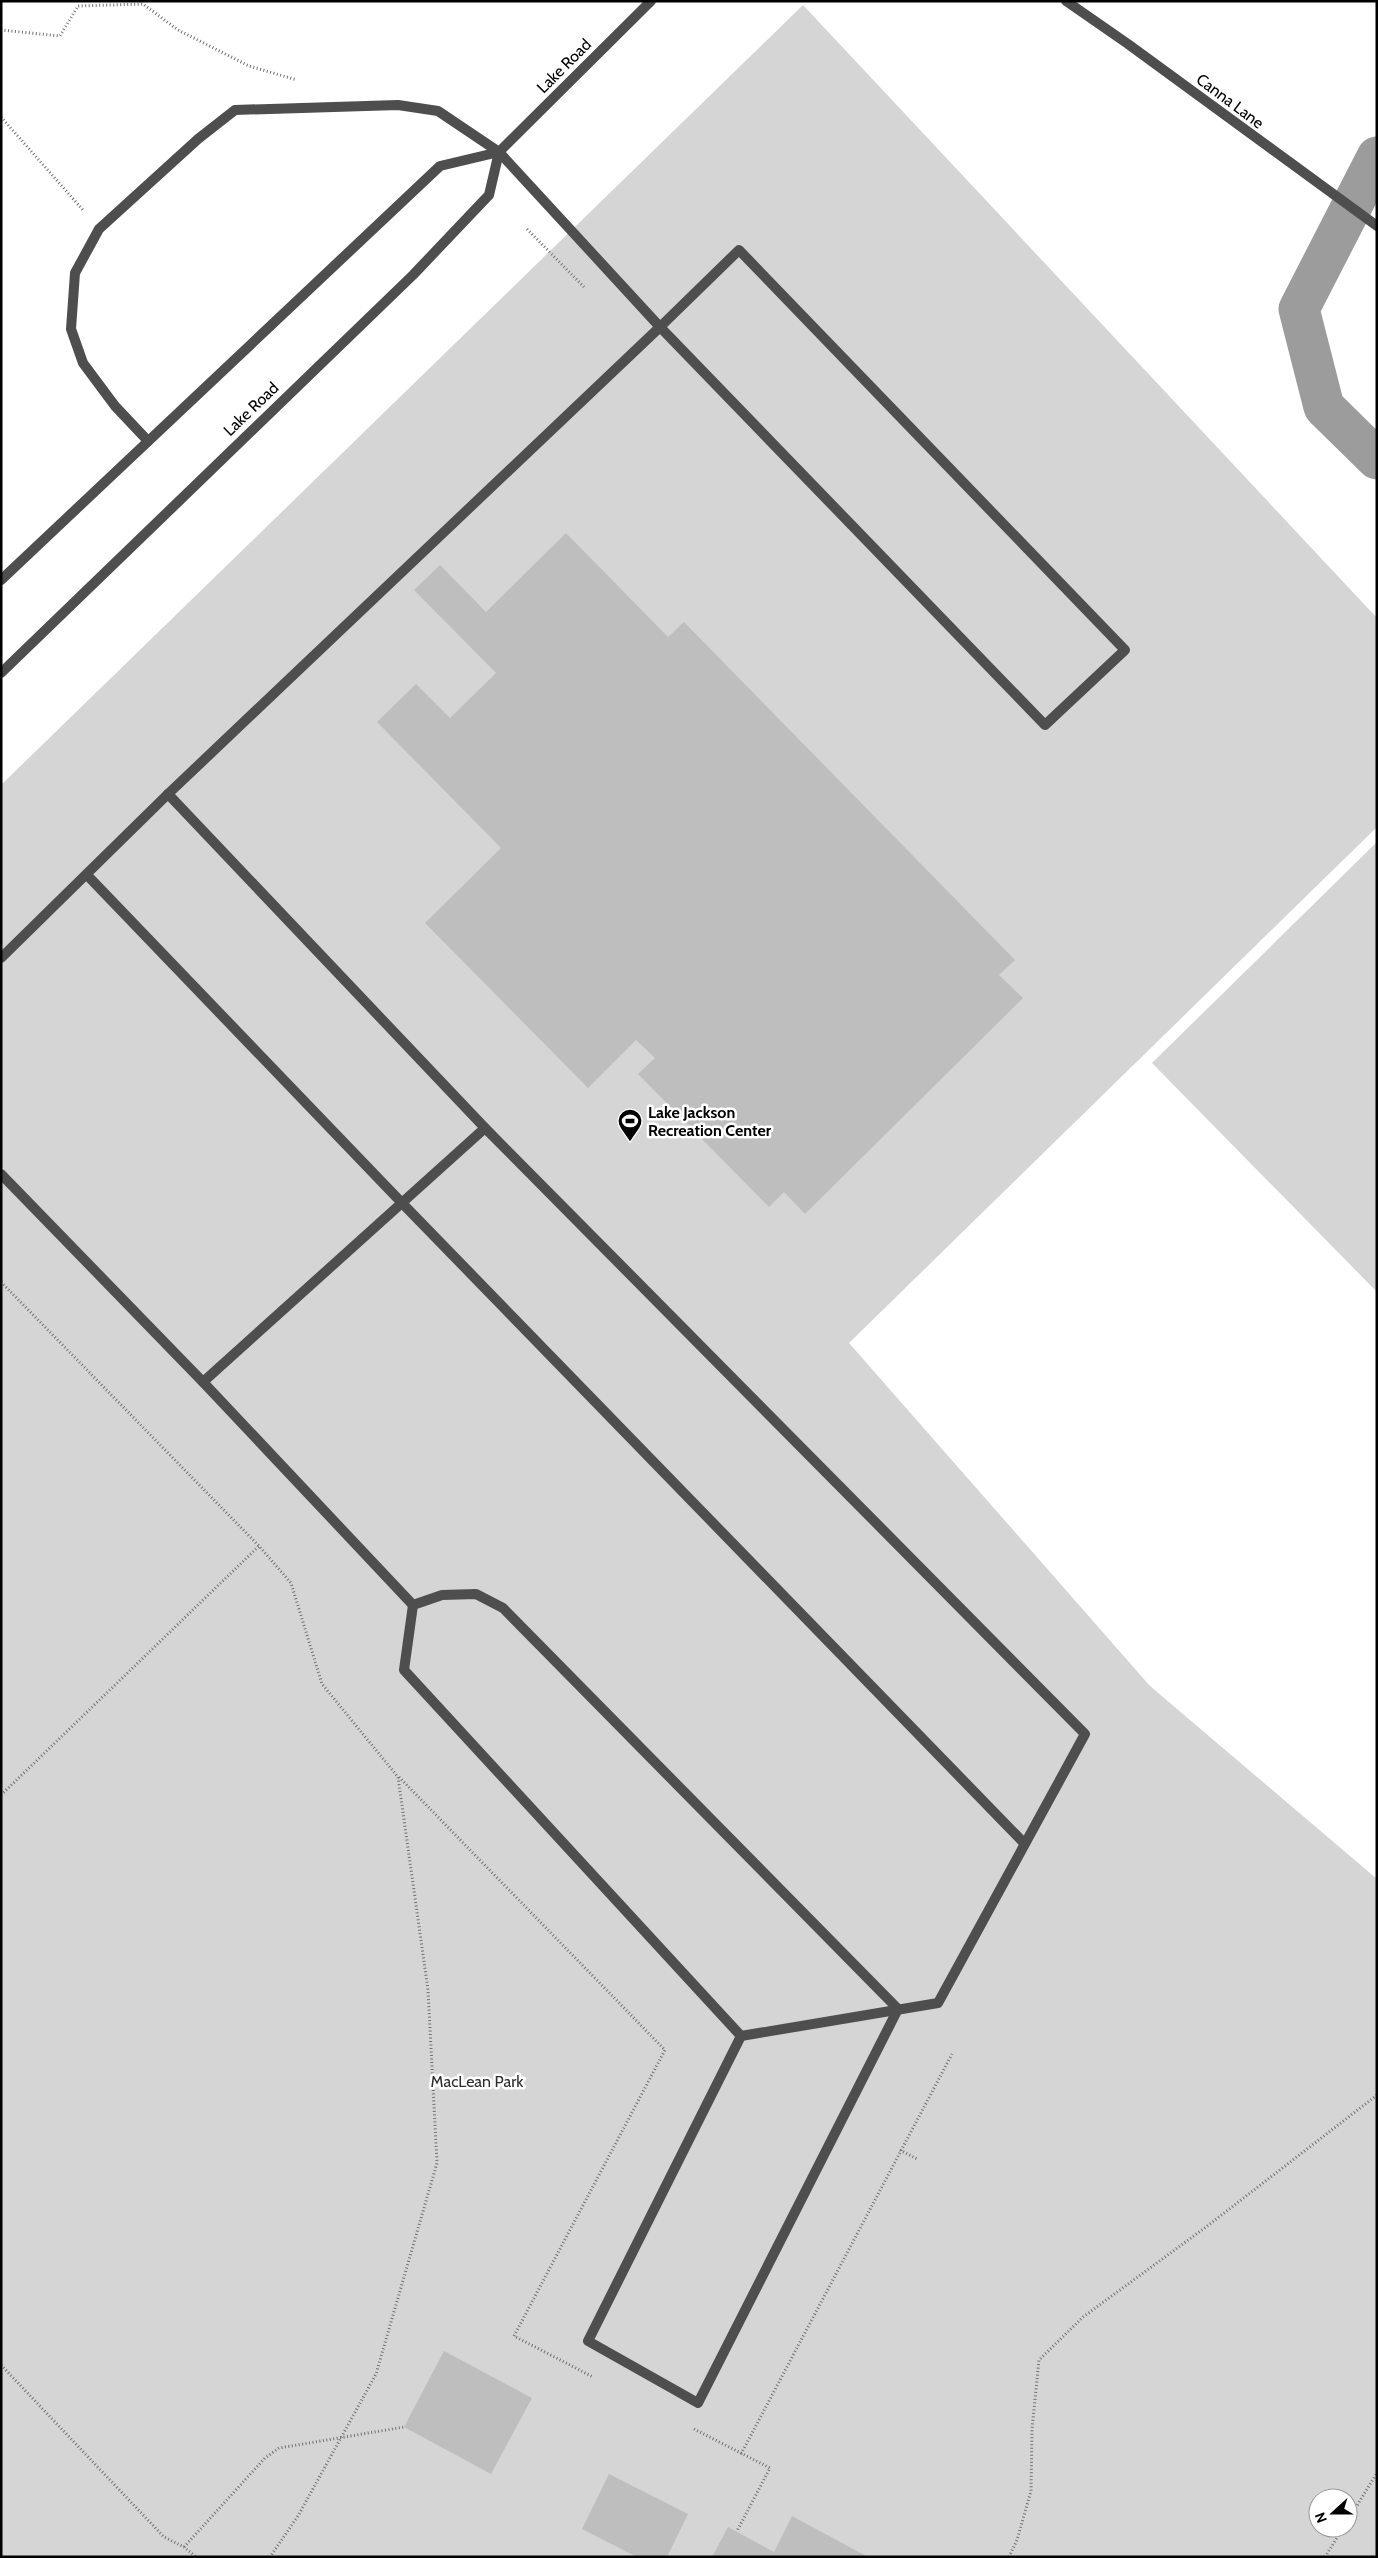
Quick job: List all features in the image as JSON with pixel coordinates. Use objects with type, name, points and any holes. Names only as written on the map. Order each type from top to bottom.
[{"type":"street","name":"Lake Road","points":[[1,673],[413,275],[489,195],[498,152],[651,1]]},
{"type":"street","name":"Canna Lane","points":[[1066,1],[1128,44],[1377,226]]},
{"type":"street","points":[[1,958],[88,875],[168,794],[660,327],[739,250],[1125,650],[1045,725],[660,327],[498,152],[438,111],[398,105],[235,110],[198,139],[99,229],[75,273],[71,329],[83,363],[115,406],[148,441]]},
{"type":"street","points":[[1,580],[440,166],[498,152]]},
{"type":"street","points":[[168,794],[485,1128],[1085,1734],[938,2003],[741,2036]]},
{"type":"street","points":[[88,875],[402,1203],[1024,1843]]},
{"type":"street","points":[[203,1382],[485,1128]]},
{"type":"street","points":[[1,1174],[203,1382],[413,1605]]},
{"type":"street","points":[[413,1605],[442,1595],[476,1594],[503,1608],[898,2009]]},
{"type":"street","points":[[413,1605],[404,1670],[741,2036]]},
{"type":"street","points":[[741,2036],[588,2341],[698,2403],[898,2009]]},
{"type":"path","points":[[1,30],[60,36],[78,6],[143,4],[178,30],[249,66],[305,83]]},
{"type":"path","points":[[1,117],[99,229]]},
{"type":"path","points":[[1,1282],[259,1546],[291,1583],[322,1684],[398,1777],[664,2050],[514,2336],[601,2381]]},
{"type":"path","points":[[1,1795],[259,1546]]},
{"type":"path","points":[[270,2557],[298,2516],[376,2374],[437,2163],[428,1990],[398,1777]]},
{"type":"path","points":[[741,2454],[952,2054]]},
{"type":"path","points":[[1008,2557],[1016,2540],[1031,2491],[1032,2429],[1039,2360],[1083,2317],[1206,2227],[1377,2095]]},
{"type":"path","points":[[900,2150],[917,2159]]},
{"type":"path","points":[[1,2365],[164,2537],[184,2547],[196,2557]]},
{"type":"path","points":[[689,2426],[770,2468],[737,2532]]},
{"type":"path","points":[[184,2547],[265,2458],[279,2448],[404,2427]]},
{"type":"path","points":[[1358,2504],[1377,2473]]},
{"type":"path","points":[[1325,2557],[1337,2538]]},
{"type":"green space","name":"MacLean Park","points":[[803,5],[1377,618],[1377,827],[849,1343],[1150,1686],[1377,1879],[1377,2557],[1,2557],[1,785]]},
{"type":"green space","points":[[1377,842],[1377,1292],[1152,1063]]},
{"type":"building","points":[[566,533],[668,637],[684,622],[1015,960],[999,975],[1023,998],[805,1214],[784,1192],[769,1207],[638,1074],[655,1058],[636,1040],[588,1088],[425,923],[501,848],[377,722],[416,684],[450,718],[496,673],[414,590],[440,565],[486,612]]},
{"type":"building","points":[[444,2351],[532,2398],[491,2474],[404,2427]]},
{"type":"building","points":[[609,2474],[688,2514],[667,2557],[637,2557],[582,2529]]},
{"type":"building","points":[[792,2516],[868,2557],[712,2557],[728,2527],[774,2552]]},
{"type":"waterway","points":[[1377,157],[1299,309],[1324,407],[1377,459]]},
{"type":"place","name":"Lake Jackson Recreation Center","points":[[630,1142]]}]
